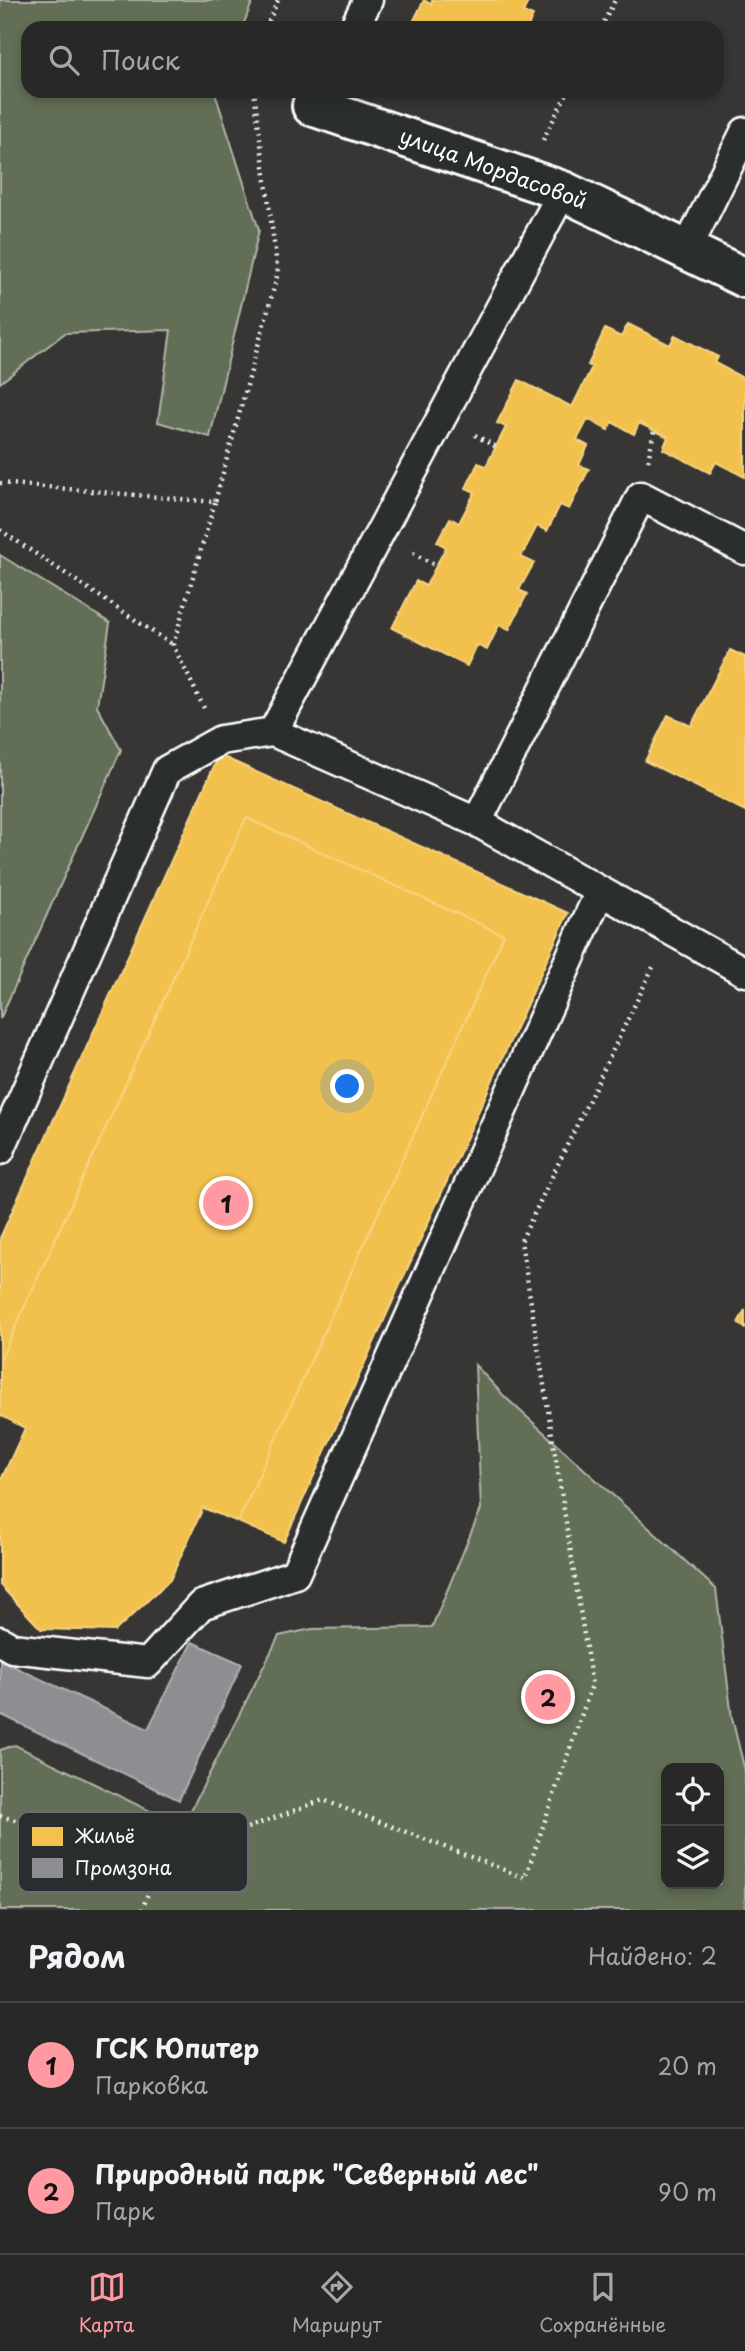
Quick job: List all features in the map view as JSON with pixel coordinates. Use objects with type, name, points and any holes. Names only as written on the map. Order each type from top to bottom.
[{"type":"street","name":"улица Мордасовой","points":[[316,98],[563,191],[745,278]]},
{"type":"lane","points":[[358,21],[368,0]]},
{"type":"lane","points":[[687,251],[745,132]]},
{"type":"lane","points":[[273,732],[563,191]]},
{"type":"lane","points":[[477,822],[641,496],[745,550]]},
{"type":"lane","points":[[0,1150],[167,770],[221,740],[273,732],[477,822],[745,972]]},
{"type":"lane","points":[[0,1641],[12,1648],[148,1663],[201,1605],[295,1574],[600,891]]},
{"type":"path","points":[[269,21],[278,0]]},
{"type":"path","points":[[604,21],[615,0]]},
{"type":"path","points":[[173,645],[278,273],[255,98]]},
{"type":"path","points":[[523,178],[564,98]]},
{"type":"path","points":[[0,482],[215,502]]},
{"type":"path","points":[[0,530],[173,645],[221,740]]},
{"type":"path","points":[[248,1827],[323,1800],[525,1878],[592,1685],[522,1241],[671,930]]},
{"type":"path","points":[[0,1816],[18,1821]]},
{"type":"path","points":[[142,1910],[148,1892]]},
{"type":"green space","points":[[0,0],[253,0],[245,21],[21,21],[21,98],[217,98],[259,230],[210,437],[158,422],[171,330],[65,333],[0,383]]},
{"type":"green space","points":[[0,555],[110,623],[97,706],[121,750],[0,1019]]},
{"type":"green space","points":[[475,1365],[505,1397],[716,1589],[732,1718],[745,1771],[745,1910],[0,1910],[0,1750],[15,1745],[152,1812],[18,1812],[18,1892],[248,1892],[248,1812],[190,1812],[279,1636],[312,1629],[432,1627],[481,1509]]},
{"type":"building: Жильё","points":[[424,0],[431,4],[432,0],[529,0],[523,12],[533,16],[530,21],[414,21]]},
{"type":"building: Жильё","points":[[628,324],[670,345],[675,335],[718,357],[715,363],[745,379],[745,477],[716,462],[710,473],[663,449],[668,437],[639,423],[634,434],[612,422],[608,430],[588,419],[577,440],[588,446],[579,465],[589,469],[569,509],[560,505],[547,531],[537,526],[521,557],[534,563],[519,590],[527,594],[509,630],[499,625],[487,650],[477,645],[467,666],[392,628],[416,581],[426,586],[446,547],[437,542],[450,518],[459,523],[475,492],[466,488],[478,463],[486,466],[506,427],[497,423],[519,380],[572,407],[592,367],[588,365],[605,329],[621,337]]},
{"type":"building: Жильё","points":[[730,650],[745,657],[745,811],[645,761],[668,715],[691,726]]},
{"type":"building: Жильё","points":[[219,755],[568,913],[284,1542],[238,1522],[504,935],[246,818],[0,1361],[0,1238]]},
{"type":"building: Жильё","points":[[246,818],[504,935],[238,1522],[203,1508],[170,1580],[115,1631],[41,1629],[0,1585],[0,1482],[25,1428],[0,1415],[0,1361]]},
{"type":"building: Жильё","points":[[745,1310],[745,1328],[738,1323]]},
{"type":"building: Промзона","points":[[192,1642],[242,1664],[179,1800],[0,1714],[0,1660],[148,1729]]},
{"type":"place","name":"ГСК Юпитер","points":[[226,1203]]},
{"type":"place","name":"Природный парк \"Северный лес\"","points":[[548,1697]]}]
